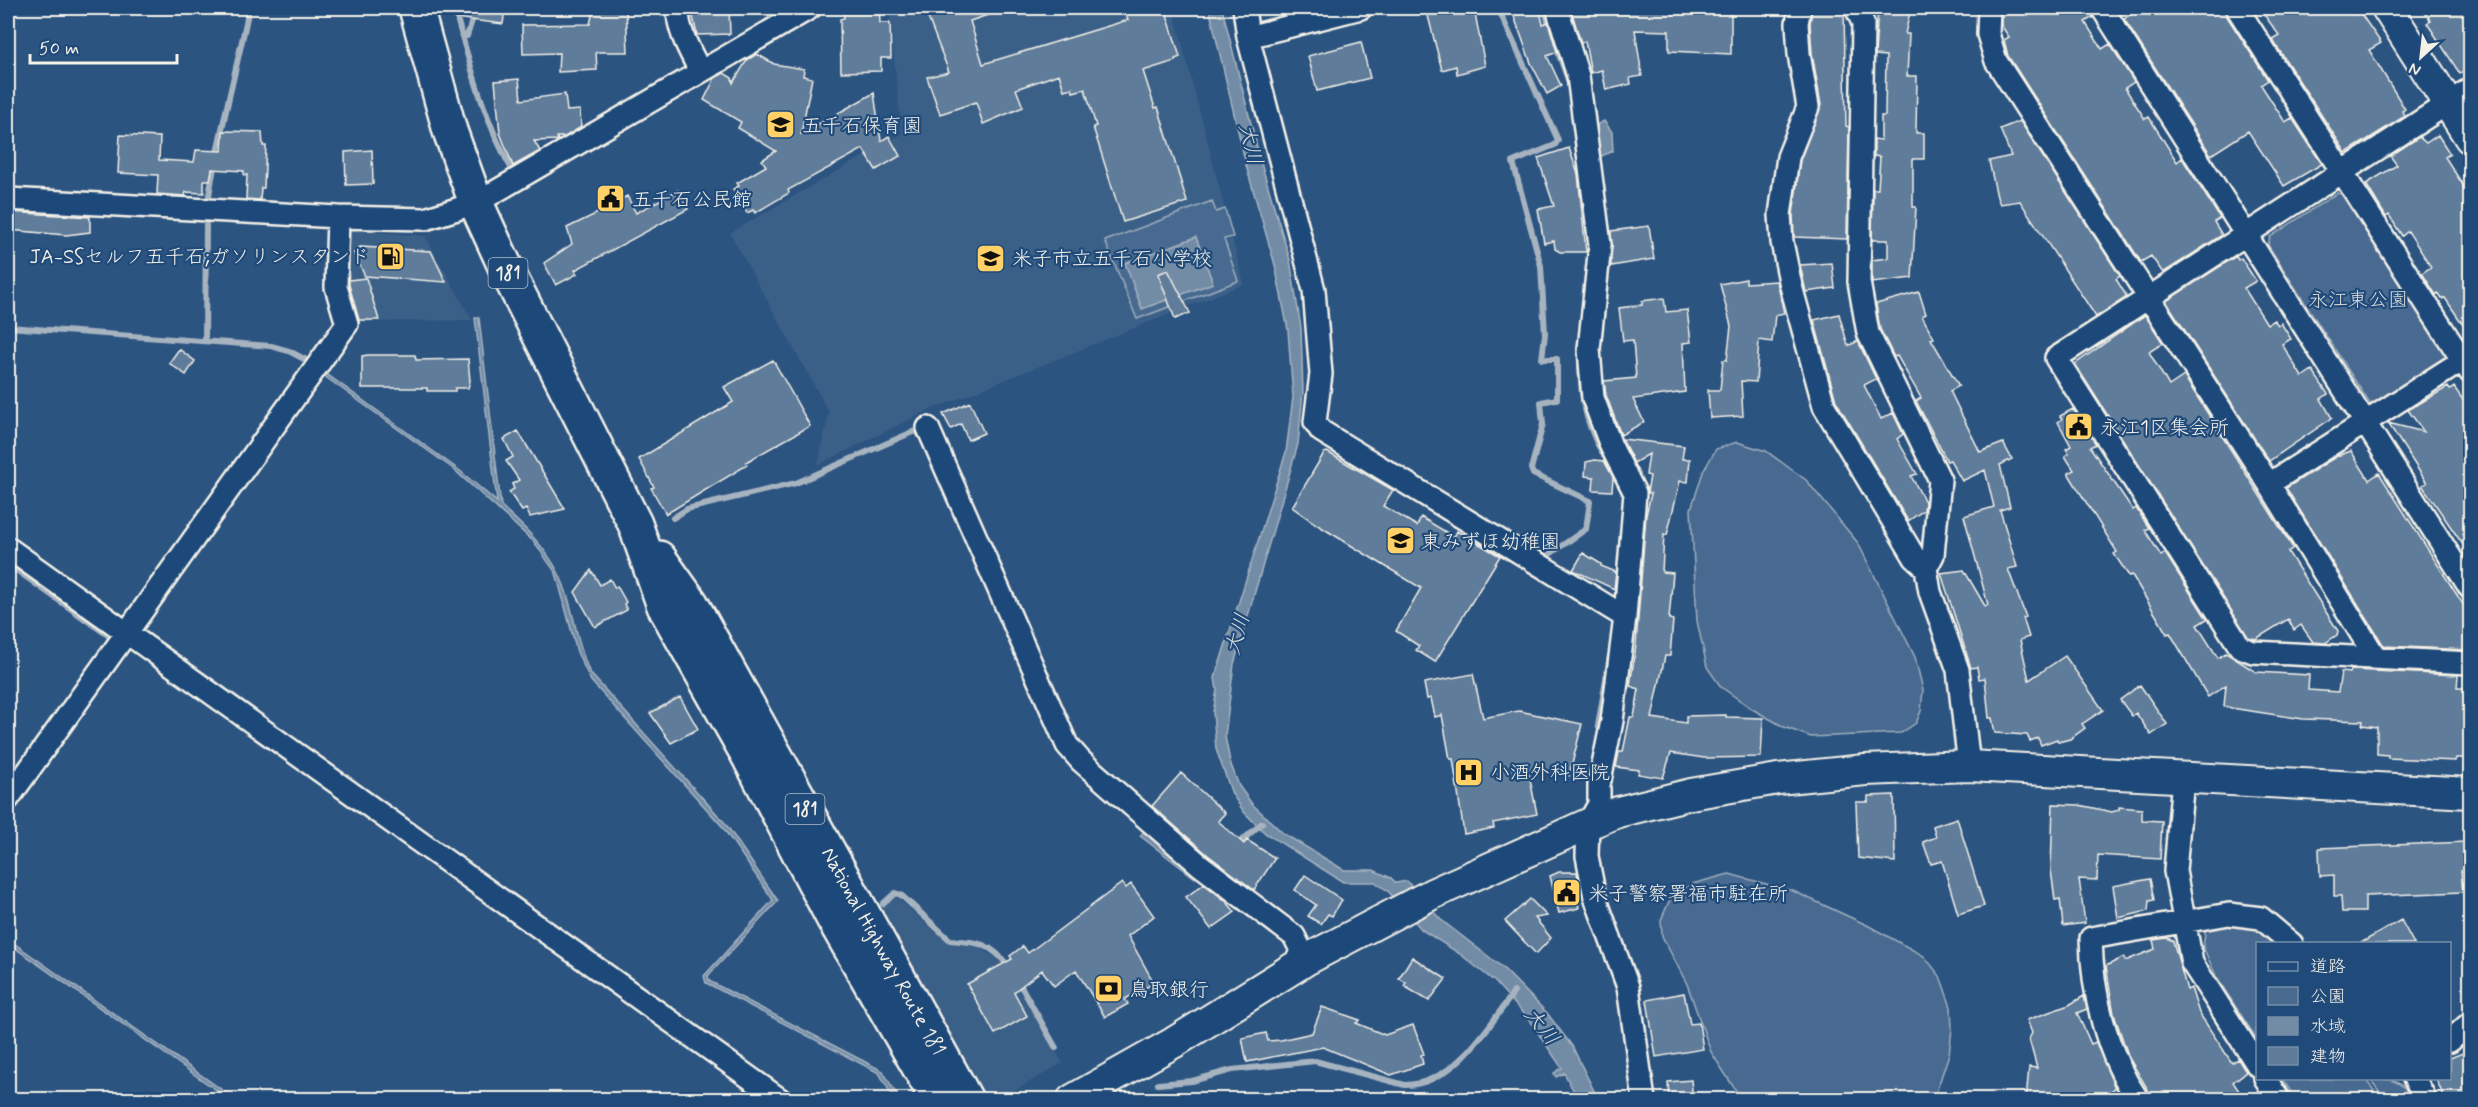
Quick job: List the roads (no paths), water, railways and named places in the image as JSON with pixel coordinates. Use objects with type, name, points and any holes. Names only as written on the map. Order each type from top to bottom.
[{"type":"highway","name":"National Highway Route 181","points":[[416,8],[450,130],[476,203],[510,277],[635,524],[664,606],[749,757],[833,918],[938,1100]]},
{"type":"highway","name":"National Highway Route 181","points":[[635,524],[691,603],[966,1100]]},
{"type":"street","points":[[678,8],[678,16],[686,42],[700,71]]},
{"type":"street","points":[[8,199],[338,217],[425,219],[476,203],[810,8]]},
{"type":"street","points":[[1244,8],[1248,37],[1314,290],[1321,374],[1315,422],[1321,431],[1625,616]]},
{"type":"street","points":[[1248,37],[1361,8]]},
{"type":"street","points":[[1557,8],[1578,76],[1600,245],[1589,350],[1593,398],[1611,446],[1635,493],[1625,616],[1612,722],[1599,785],[1599,804],[1588,824],[1589,866],[1595,897],[1628,987],[1644,1100]]},
{"type":"street","points":[[1800,8],[1797,23],[1799,54],[1808,107],[1788,157],[1780,214],[1782,242],[1791,286],[1824,406],[1916,558],[1926,568],[1930,592],[1958,670],[1969,766]]},
{"type":"street","points":[[1856,8],[1863,23],[1859,282],[1868,333],[1940,480],[1933,555],[1926,568]]},
{"type":"street","points":[[1989,8],[1988,34],[1996,61],[2268,484],[2376,658]]},
{"type":"street","points":[[2102,8],[2470,588]]},
{"type":"street","points":[[2237,8],[2467,366],[2366,423],[2268,484]]},
{"type":"street","points":[[2388,8],[2459,96],[2470,138]]},
{"type":"street","points":[[2459,96],[2056,358],[2240,647],[2253,652],[2470,663]]},
{"type":"street","points":[[8,799],[347,324],[336,287],[338,217]]},
{"type":"street","points":[[928,428],[1067,745],[1081,761],[1200,865],[1294,936],[1306,960]]},
{"type":"street","points":[[8,548],[781,1100]]},
{"type":"street","points":[[1072,1100],[1173,1043],[1306,960],[1431,894],[1618,812],[1690,794],[1778,779],[1865,770],[1969,766],[2470,794]]},
{"type":"street","points":[[2183,778],[2175,871],[2192,963],[2256,1063]]},
{"type":"street","points":[[2129,1096],[2102,1023],[2092,971],[2091,938],[2229,914],[2261,918],[2290,942]]},
{"type":"street","points":[[2451,1040],[2470,1023]]},
{"type":"street","points":[[2266,1080],[2279,1100]]},
{"type":"street","points":[[2415,1080],[2426,1100]]},
{"type":"water","name":"大川","points":[[1209,8],[1222,8],[1261,163],[1290,260],[1301,328],[1303,392],[1298,444],[1234,664],[1225,736],[1230,762],[1239,786],[1252,804],[1284,834],[1344,870],[1373,870],[1391,878],[1396,883],[1407,881],[1440,919],[1502,967],[1547,1013],[1572,1046],[1598,1099],[1578,1099],[1564,1073],[1556,1077],[1554,1073],[1562,1068],[1529,1020],[1495,982],[1460,954],[1422,930],[1388,891],[1375,882],[1343,882],[1265,833],[1244,812],[1232,794],[1216,749],[1213,712],[1217,690],[1215,678],[1286,452],[1293,397],[1288,330],[1275,265],[1247,169]]},
{"type":"water","points":[[1604,121],[1612,132],[1613,151],[1597,158],[1597,125]]},
{"type":"water","points":[[1196,237],[1213,283],[1142,309],[1125,263]]},
{"type":"water","points":[[475,318],[479,318],[501,506],[540,545],[558,572],[568,596],[590,673],[725,823],[778,901],[708,976],[709,981],[883,1071],[899,1099],[894,1099],[879,1073],[706,983],[704,976],[773,900],[721,825],[591,681],[577,652],[556,573],[534,542],[452,468],[320,373],[321,370],[459,470],[497,502]]},
{"type":"water","points":[[1145,830],[1199,873],[1195,878],[1140,836]]},
{"type":"water","points":[[8,939],[235,1099],[229,1099],[8,943]]},
{"type":"waterway","points":[[208,202],[249,8]]},
{"type":"waterway","points":[[454,8],[486,113],[503,154],[514,173]]},
{"type":"waterway","points":[[462,37],[467,36],[476,8]]},
{"type":"waterway","points":[[1498,8],[1558,140],[1555,145],[1513,162],[1541,266],[1545,334],[1542,359],[1557,359],[1557,399],[1541,402],[1543,424],[1531,469],[1533,474],[1590,501],[1586,529],[1547,556],[1535,551]]},
{"type":"waterway","points":[[1544,8],[1554,39]]},
{"type":"waterway","points":[[1559,55],[1570,85]]},
{"type":"waterway","points":[[205,341],[206,225]]},
{"type":"waterway","points":[[8,327],[271,346],[289,351],[306,360]]},
{"type":"waterway","points":[[1580,362],[1581,388],[1586,413],[1594,437],[1607,460]]},
{"type":"waterway","points":[[673,518],[687,509],[796,483],[915,431],[923,439]]},
{"type":"waterway","points":[[8,564],[112,638]]},
{"type":"waterway","points":[[1598,726],[1610,655]]},
{"type":"waterway","points":[[1236,846],[1262,823]]},
{"type":"waterway","points":[[883,904],[895,893],[901,895],[950,940],[983,945],[996,953],[1009,967]]},
{"type":"waterway","points":[[1018,981],[1056,1048]]},
{"type":"waterway","points":[[1158,1084],[1192,1081],[1232,1070],[1315,1061],[1405,1085],[1423,1082],[1454,1065],[1481,1036],[1514,992]]},
{"type":"place","name":"五千石保育園","points":[[781,125]]},
{"type":"place","name":"五千石公民館","points":[[611,199]]},
{"type":"place","name":"JA-SSセルフ五千石;ガソリンスタンド","points":[[391,256]]},
{"type":"place","name":"米子市立五千石小学校","points":[[991,258]]},
{"type":"place","name":"永江1区集会所","points":[[2079,427]]},
{"type":"place","name":"東みずほ幼稚園","points":[[1400,541]]},
{"type":"place","name":"小酒外科医院","points":[[1469,772]]},
{"type":"place","name":"米子警察署福市駐在所","points":[[1567,893]]},
{"type":"place","name":"鳥取銀行","points":[[1108,989]]},
{"type":"park label","name":"永江東公園","points":[[2358,299]]}]
